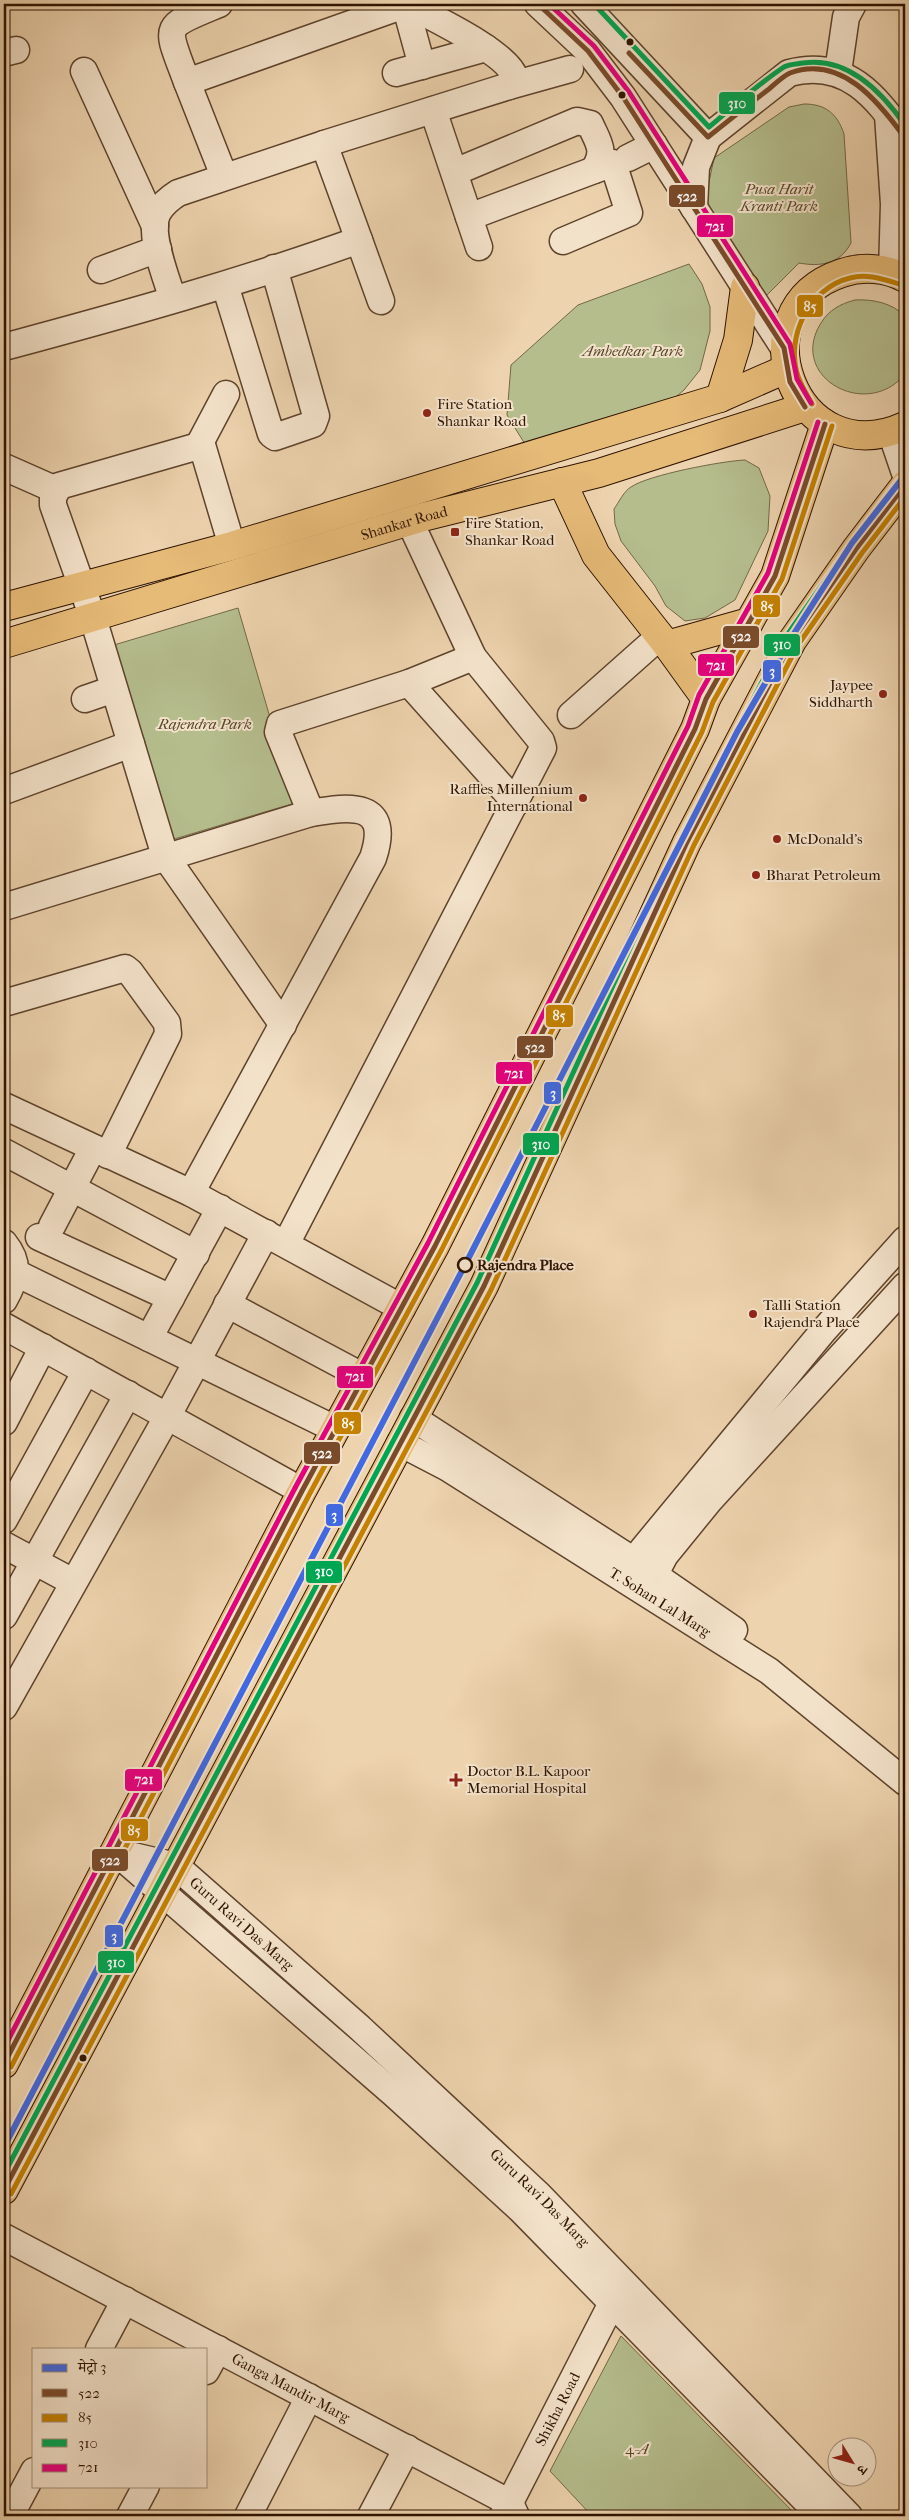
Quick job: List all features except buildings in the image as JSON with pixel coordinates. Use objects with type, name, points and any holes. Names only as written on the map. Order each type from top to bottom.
[{"type":"main road","points":[[898,429],[859,436],[842,432],[815,416],[796,395],[785,358],[794,315],[807,296],[825,281],[857,269],[899,275]]},
{"type":"main road","points":[[720,398],[738,340],[745,287]]},
{"type":"main road","name":"Shankar Road","points":[[4,607],[80,585],[232,546],[720,398],[785,358]]},
{"type":"main road","points":[[4,2064],[116,1852],[302,1491],[440,1237],[695,729],[706,699],[775,576],[815,416]]},
{"type":"main road","name":"Shankar Road","points":[[4,644],[416,519],[815,416]]},
{"type":"main road","points":[[562,482],[596,555],[663,640],[706,699]]},
{"type":"main road","points":[[4,2190],[484,1286],[687,842],[792,641],[856,549],[905,485]]},
{"type":"main road","points":[[415,491],[416,519]]},
{"type":"main road","points":[[663,640],[749,622]]},
{"type":"street","points":[[219,4],[179,20],[173,28],[170,37],[224,176]]},
{"type":"street","points":[[187,82],[406,4],[486,48],[513,70],[515,78],[509,86]]},
{"type":"street","points":[[406,4],[422,66]]},
{"type":"street","points":[[538,4],[588,51],[622,97],[745,287],[785,358]]},
{"type":"street","points":[[584,4],[708,137]]},
{"type":"street","points":[[838,72],[846,17],[853,4]]},
{"type":"street","points":[[396,73],[486,48]]},
{"type":"street","points":[[694,208],[696,167],[708,137],[790,73],[822,68],[838,72],[853,80],[879,102],[905,138]]},
{"type":"street","points":[[157,237],[157,214],[166,202],[178,192],[324,144],[509,86],[570,69]]},
{"type":"street","points":[[84,71],[157,237],[173,300]]},
{"type":"street","points":[[433,110],[479,247]]},
{"type":"street","points":[[888,115],[900,202],[899,275]]},
{"type":"street","points":[[455,172],[577,121],[590,124],[602,149],[601,159],[594,170]]},
{"type":"street","points":[[324,144],[382,301]]},
{"type":"street","points":[[628,158],[654,145]]},
{"type":"street","points":[[469,217],[612,164],[629,213],[563,241]]},
{"type":"street","points":[[101,270],[157,237]]},
{"type":"street","points":[[4,347],[225,285],[359,240]]},
{"type":"street","points":[[225,285],[271,434],[275,437],[313,424],[316,416],[274,268]]},
{"type":"street","points":[[226,394],[199,445],[59,486],[56,490],[53,506],[92,618],[165,856],[283,1025]]},
{"type":"street","points":[[898,429],[905,473]]},
{"type":"street","points":[[199,445],[204,448],[232,546]]},
{"type":"street","points":[[4,467],[56,490]]},
{"type":"street","points":[[7,1692],[73,1582],[167,1417],[228,1304],[276,1238],[516,803],[542,752],[543,744],[473,657],[416,519]]},
{"type":"street","points":[[571,715],[663,640]]},
{"type":"street","points":[[311,813],[278,732],[280,724],[409,683],[473,657]]},
{"type":"street","points":[[409,683],[516,803]]},
{"type":"street","points":[[85,699],[114,689]]},
{"type":"street","points":[[4,790],[131,744]]},
{"type":"street","points":[[4,907],[165,856],[311,813],[354,808],[369,814],[375,822],[378,842],[373,858],[191,1193]]},
{"type":"street","points":[[4,1003],[125,968],[130,972],[167,1024],[168,1034],[100,1151],[72,1187],[46,1232],[171,1298]]},
{"type":"street","points":[[4,1106],[191,1193],[402,1308]]},
{"type":"street","points":[[4,1152],[196,1254]]},
{"type":"street","points":[[149,1338],[220,1208]]},
{"type":"street","points":[[639,1577],[824,1330],[905,1240]]},
{"type":"street","points":[[4,1243],[15,1262],[16,1273],[4,1300]]},
{"type":"street","points":[[16,1273],[335,1429]]},
{"type":"street","points":[[639,1577],[665,1555],[709,1501],[905,1286]]},
{"type":"street","points":[[228,1304],[364,1377]]},
{"type":"street","points":[[4,1326],[302,1491]]},
{"type":"street","points":[[824,1330],[846,1350]]},
{"type":"street","points":[[4,1422],[43,1347]]},
{"type":"street","points":[[4,1520],[86,1371]]},
{"type":"street","points":[[4,1616],[33,1560],[128,1394]]},
{"type":"street","name":"T. Sohan Lal Marg","points":[[413,1418],[769,1671],[905,1782]]},
{"type":"street","name":"T. Sohan Lal Marg","points":[[400,1442],[639,1577],[787,1666],[905,1761]]},
{"type":"street","points":[[4,1544],[73,1582]]},
{"type":"street","name":"Guru Ravi Das Marg","points":[[116,1852],[176,1866],[360,2028],[539,2195],[849,2516]]},
{"type":"street","name":"Guru Ravi Das Marg","points":[[116,1852],[417,2114],[521,2210],[613,2301],[822,2516]]},
{"type":"street","points":[[148,1918],[183,1910]]},
{"type":"street","name":"Ganga Mandir Marg","points":[[4,2237],[125,2300],[195,2348]]},
{"type":"street","points":[[100,2348],[125,2300]]},
{"type":"street","name":"Shikha Road","points":[[510,2512],[613,2301]]},
{"type":"street","name":"Ganga Mandir Marg","points":[[212,2360],[309,2397],[406,2448],[510,2512]]},
{"type":"street","points":[[248,2516],[309,2397]]},
{"type":"street","points":[[371,2516],[406,2448]]},
{"type":"street","points":[[10,2516],[32,2475]]},
{"type":"street","points":[[130,2516],[145,2488]]},
{"type":"green space","name":"Pusa Harit Kranti Park","points":[[811,104],[829,111],[838,120],[844,134],[851,243],[847,250],[836,260],[815,265],[799,263],[761,301],[703,211],[714,158],[789,107]]},
{"type":"green space","name":"Ambedkar Park","points":[[689,264],[702,284],[710,307],[710,331],[700,370],[684,390],[664,407],[528,449],[507,415],[511,365],[578,305]]},
{"type":"green space","points":[[855,300],[869,300],[882,303],[894,308],[905,316],[905,374],[889,388],[871,393],[853,393],[836,386],[823,375],[814,360],[813,343],[821,323],[835,308]]},
{"type":"green space","points":[[745,460],[759,468],[770,496],[768,531],[735,600],[705,618],[685,621],[666,606],[655,586],[621,541],[615,524],[614,509],[626,491],[640,482],[686,469]]},
{"type":"green space","name":"Rajendra Park","points":[[238,608],[295,803],[171,840],[114,645]]},
{"type":"green space","name":"4-A","points":[[621,2336],[797,2516],[592,2516],[550,2471]]},
{"type":"metro line","name":"3","points":[[4,2147],[465,1265],[737,732],[793,635],[852,543],[905,475]]},
{"type":"transit line","name":"522","points":[[538,4],[588,51],[623,97],[784,348],[790,382],[805,407]]},
{"type":"transit line","name":"721","points":[[549,4],[594,46],[629,92],[790,344],[797,379],[811,403]]},
{"type":"transit line","name":"310","points":[[594,4],[709,127],[755,88],[784,67],[793,64],[819,62],[835,65],[862,79],[886,100],[905,125]]},
{"type":"transit line","name":"522","points":[[629,53],[708,137],[785,76],[809,69],[826,70],[842,76],[857,85],[883,110],[905,138]]},
{"type":"transit line","name":"85","points":[[812,404],[799,379],[795,361],[798,330],[812,303],[835,283],[850,278],[863,276],[903,285]]},
{"type":"transit line","name":"721","points":[[4,2048],[295,1488],[428,1243],[688,726],[699,695],[768,573],[818,422]]},
{"type":"transit line","name":"522","points":[[4,2064],[302,1491],[435,1246],[695,729],[706,699],[775,576],[825,424]]},
{"type":"transit line","name":"85","points":[[11,2067],[309,1495],[442,1249],[702,732],[713,702],[782,579],[832,426]]},
{"type":"transit line","name":"310","points":[[4,2174],[477,1283],[680,839],[785,638],[850,545],[899,480]]},
{"type":"transit line","name":"522","points":[[4,2190],[484,1286],[687,842],[792,641],[856,549],[905,485]]},
{"type":"transit line","name":"85","points":[[11,2194],[491,1290],[694,845],[798,645],[862,553],[905,497]]},
{"type":"place","name":"Fire Station Shankar Road","points":[[427,413]]},
{"type":"place","name":"Fire Station, Shankar Road","points":[[455,532]]},
{"type":"place","name":"Jaypee Siddharth","points":[[883,694]]},
{"type":"place","name":"Raffles Millennium International","points":[[583,798]]},
{"type":"place","name":"McDonald's","points":[[777,839]]},
{"type":"place","name":"Bharat Petroleum","points":[[756,875]]},
{"type":"place","name":"Rajendra Place","points":[[465,1265]]},
{"type":"place","name":"Talli Station Rajendra Place","points":[[753,1314]]},
{"type":"place","name":"Doctor B.L. Kapoor Memorial Hospital","points":[[456,1780]]}]
